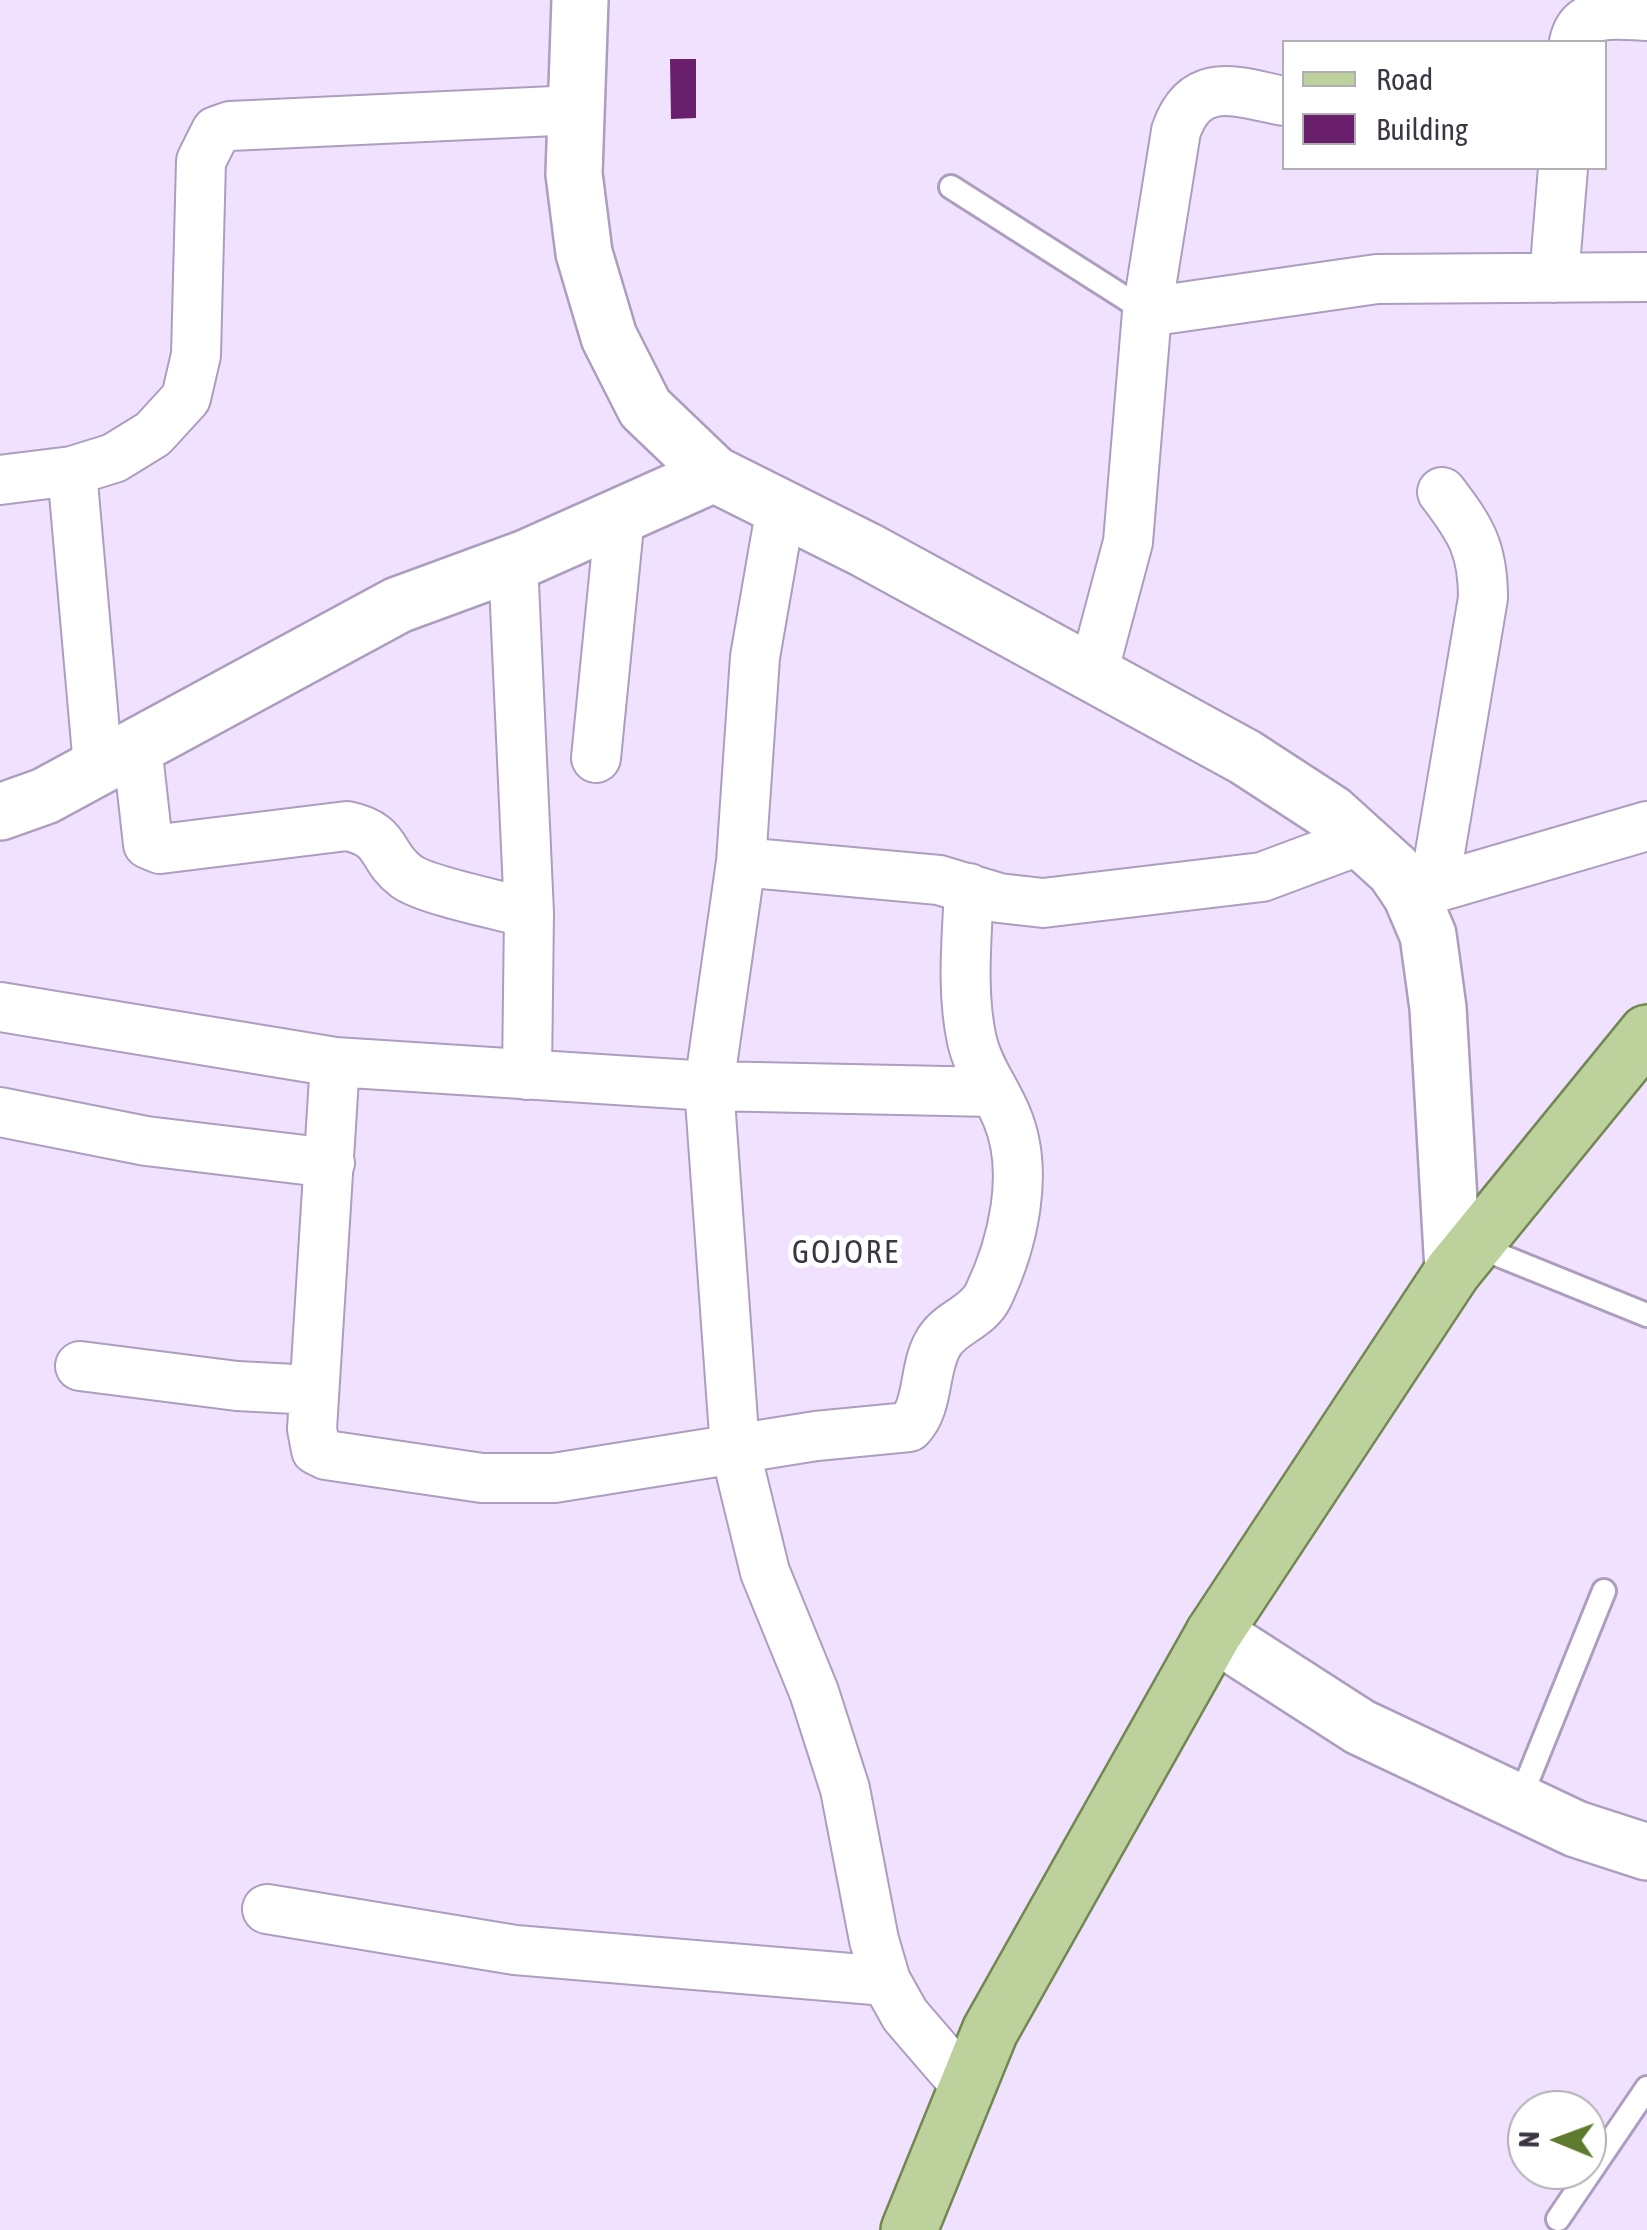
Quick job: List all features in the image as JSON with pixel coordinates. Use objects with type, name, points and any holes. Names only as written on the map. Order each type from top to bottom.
[{"type":"main road","points":[[580,0],[574,174],[584,253],[610,336],[646,408],[714,474],[1245,756],[1332,813],[1423,891],[1438,1008],[1443,1108],[1464,1258]]},
{"type":"main road","points":[[0,812],[44,796],[398,605],[513,562],[714,474]]},
{"type":"main road","points":[[909,2230],[990,2031],[1214,1633],[1464,1258],[1647,1033]]},
{"type":"main road","points":[[1214,1633],[1360,1727],[1576,1829],[1647,1852]]},
{"type":"street","points":[[1574,40],[1577,29],[1586,19],[1600,15],[1647,16]]},
{"type":"street","points":[[1093,673],[1128,542],[1147,312],[1176,131],[1184,108],[1198,97],[1222,90],[1282,101]]},
{"type":"street","points":[[0,480],[72,471],[114,458],[154,434],[186,398],[196,355],[201,161],[216,131],[230,126],[576,110]]},
{"type":"street","points":[[1554,278],[1563,170]]},
{"type":"street","points":[[1147,312],[1377,279],[1647,278]]},
{"type":"street","points":[[72,471],[118,756],[148,844],[160,849],[348,826],[367,830],[382,840],[406,876],[529,914]]},
{"type":"street","points":[[1442,492],[1470,530],[1483,565],[1483,598],[1423,891],[1647,826]]},
{"type":"street","points":[[781,507],[755,657],[741,862],[709,1086],[735,1448],[765,1572],[835,1755],[886,1982],[905,2016],[967,2087]]},
{"type":"street","points":[[596,758],[620,516]]},
{"type":"street","points":[[513,562],[529,914],[527,1075]]},
{"type":"street","points":[[741,862],[939,880],[999,898],[1043,903],[1262,877],[1361,840]]},
{"type":"street","points":[[335,1062],[312,1440],[326,1455],[482,1478],[596,1474],[858,1430],[897,1430],[915,1421],[934,1350],[942,1336],[971,1318],[986,1300],[1016,1204],[1016,1150],[1007,1116],[980,1069],[965,995],[969,888]]},
{"type":"street","points":[[0,1007],[335,1062],[709,1086],[993,1092]]},
{"type":"street","points":[[0,1112],[146,1141],[330,1162]]},
{"type":"street","points":[[80,1366],[236,1386],[314,1390]]},
{"type":"street","points":[[268,1909],[514,1950],[886,1982]]},
{"type":"lane","points":[[951,187],[1147,312]]},
{"type":"lane","points":[[1464,1258],[1647,1315]]},
{"type":"lane","points":[[1518,1801],[1604,1591]]},
{"type":"lane","points":[[1558,2219],[1647,2088]]},
{"type":"building","points":[[670,59],[696,59],[696,118],[671,119]]},
{"type":"district","name":"GOJORE","points":[[846,1253]]}]
